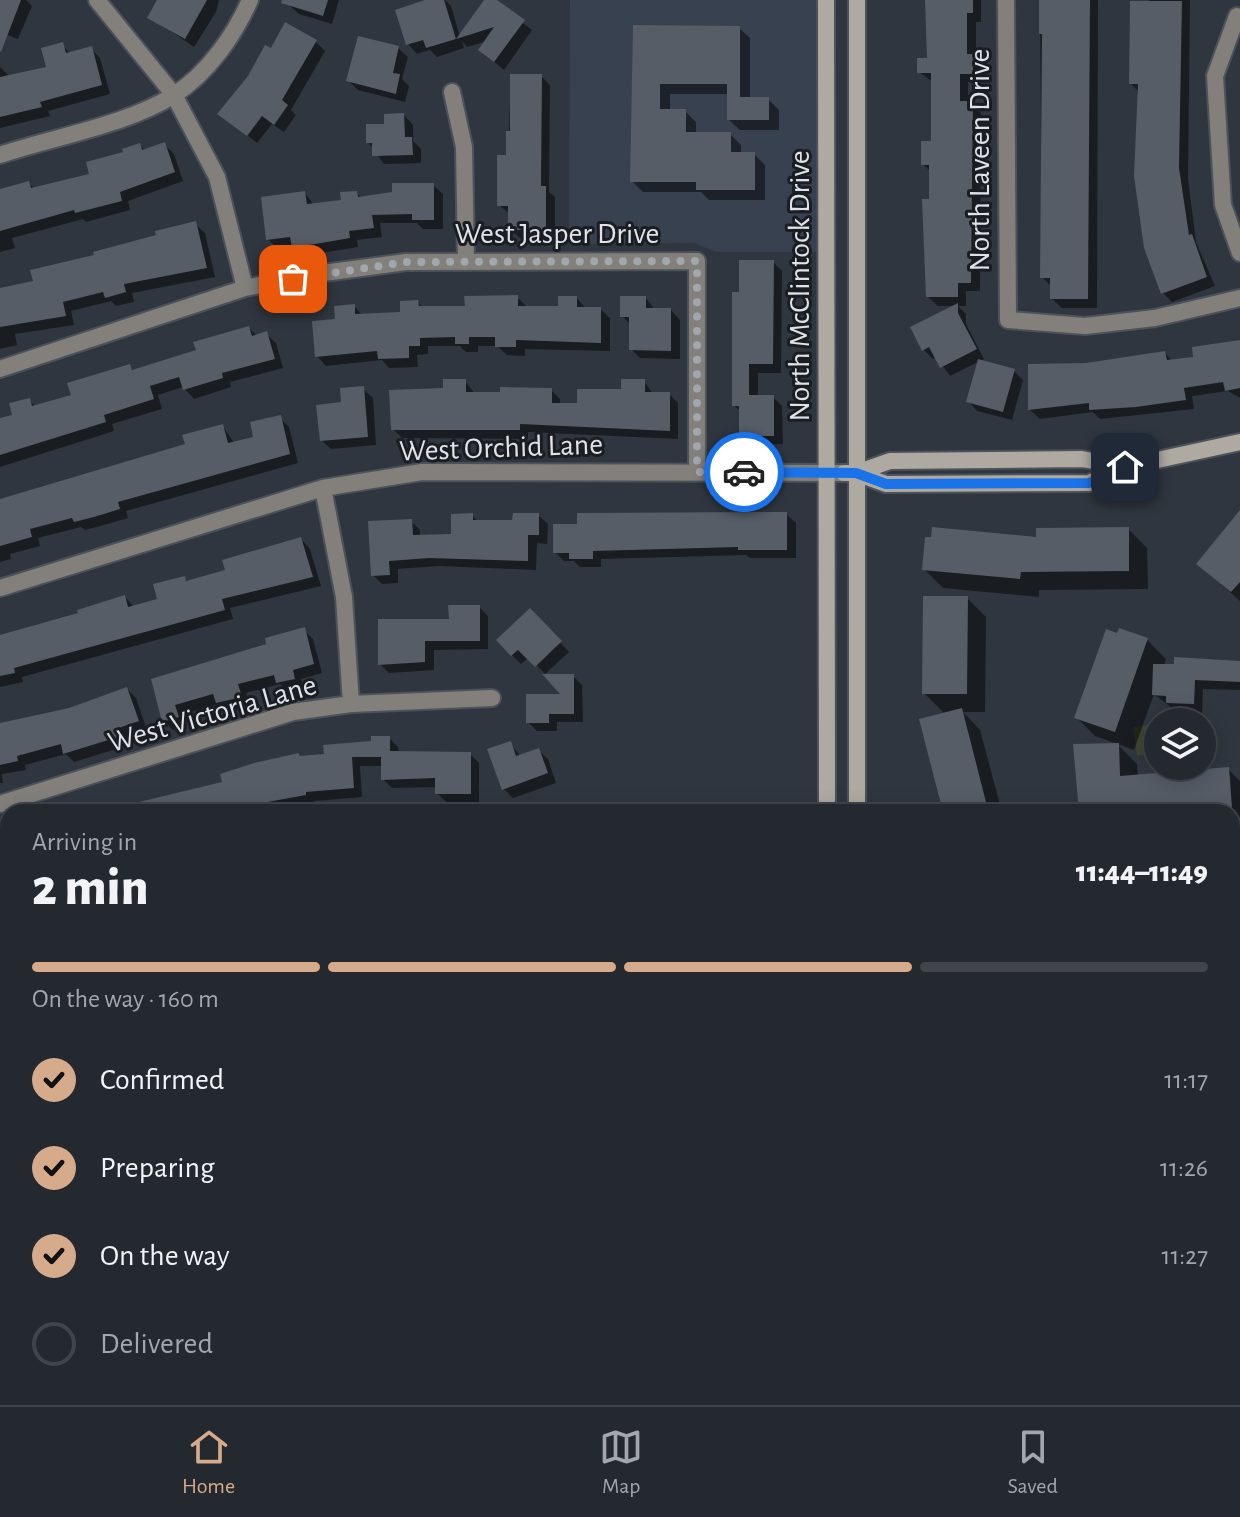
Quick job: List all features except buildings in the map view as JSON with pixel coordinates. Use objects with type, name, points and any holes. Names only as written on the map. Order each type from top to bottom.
[{"type":"main road","name":"North McClintock Drive","points":[[826,0],[857,804]]},
{"type":"main road","name":"North McClintock Drive","points":[[827,804],[843,473],[857,0]]},
{"type":"main road","points":[[843,473],[886,484],[1089,483],[1125,467],[1240,442]]},
{"type":"main road","points":[[843,473],[890,461],[1082,459],[1125,467]]},
{"type":"street","points":[[97,0],[174,95],[217,177],[245,288]]},
{"type":"street","points":[[0,155],[118,118],[174,95],[221,49],[250,0]]},
{"type":"street","name":"North Laveen Drive","points":[[1006,0],[1008,320],[1085,326],[1155,318],[1240,298]]},
{"type":"street","points":[[1237,16],[1215,76],[1223,205],[1240,253]]},
{"type":"street","points":[[452,92],[464,147],[466,260]]},
{"type":"street","name":"West Jasper Drive","points":[[0,369],[245,288],[406,262],[697,261],[697,472]]},
{"type":"street","name":"West Orchid Lane","points":[[0,588],[323,488],[422,472],[843,473]]},
{"type":"street","points":[[323,488],[344,597],[351,704]]},
{"type":"street","name":"West Victoria Lane","points":[[0,804],[293,712],[351,704],[492,698]]},
{"type":"shaded area","points":[[570,0],[816,0],[817,252],[716,252],[694,243],[569,244]]},
{"type":"green space","points":[[1144,726],[1144,755],[1137,756],[1133,727]]},
{"type":"way so far","points":[[293,279],[406,262],[697,261],[697,472],[744,472]]},
{"type":"route","points":[[744,472],[856,473],[886,484],[1089,483],[1125,467]]}]
